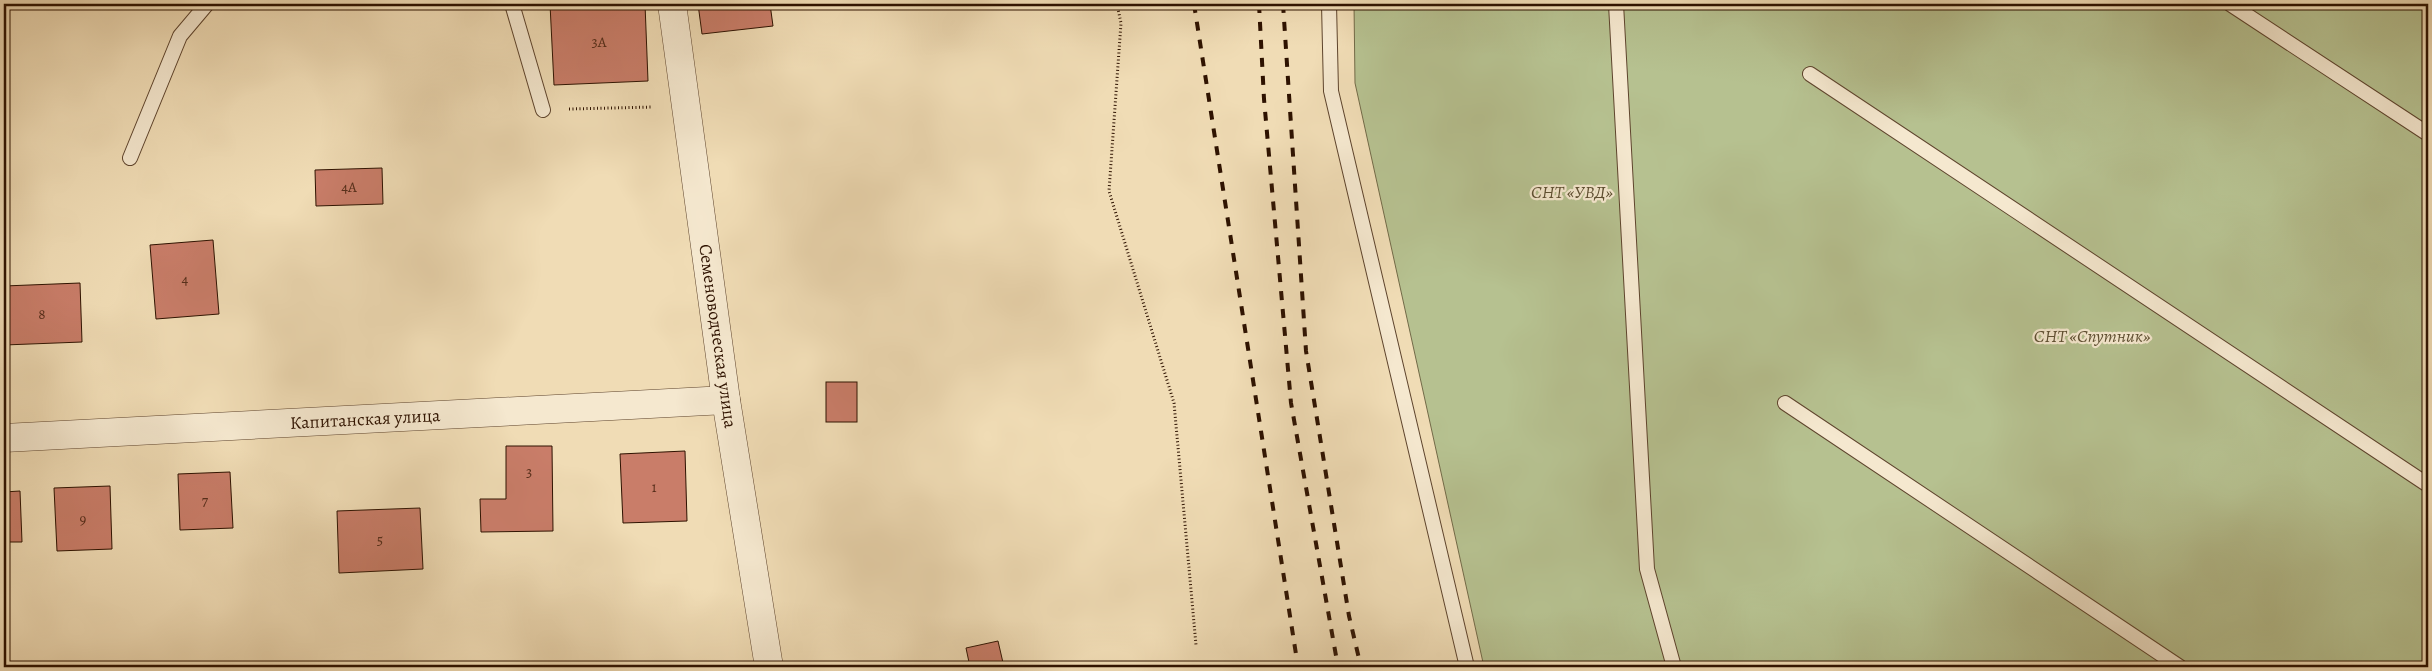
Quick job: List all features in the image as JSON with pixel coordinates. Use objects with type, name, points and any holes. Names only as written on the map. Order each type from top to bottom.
[{"type":"street","name":"Семеноводческая улица","points":[[672,4],[726,400],[770,667]]},
{"type":"street","name":"Капитанская улица","points":[[4,438],[726,400]]},
{"type":"lane","points":[[130,158],[180,36],[207,4]]},
{"type":"lane","points":[[512,4],[543,110]]},
{"type":"lane","points":[[1329,4],[1331,91],[1467,667]]},
{"type":"lane","points":[[1616,4],[1647,569],[1674,667]]},
{"type":"lane","points":[[2230,4],[2428,134]]},
{"type":"lane","points":[[1810,74],[2428,485]]},
{"type":"lane","points":[[1785,403],[2180,667]]},
{"type":"path","points":[[1118,4],[1122,23],[1109,191],[1174,403],[1196,645]]},
{"type":"path","points":[[543,110],[686,107]]},
{"type":"green space","name":"СНТ «Спутник»","points":[[1354,4],[2428,4],[2428,667],[1484,667],[1355,83]]},
{"type":"building","points":[[550,4],[645,4],[648,81],[554,85]]},
{"type":"building","points":[[698,4],[770,4],[773,26],[702,34]]},
{"type":"building","points":[[382,168],[383,204],[316,206],[315,170]]},
{"type":"building","points":[[213,240],[219,314],[156,319],[150,245]]},
{"type":"building","points":[[80,283],[82,342],[4,345],[4,286]]},
{"type":"building","points":[[826,382],[857,382],[857,422],[826,422]]},
{"type":"building","points":[[506,446],[552,446],[553,531],[481,532],[480,499],[506,499]]},
{"type":"building","points":[[685,451],[687,521],[623,523],[620,454]]},
{"type":"building","points":[[230,472],[233,528],[180,530],[178,474]]},
{"type":"building","points":[[110,486],[112,549],[57,551],[54,488]]},
{"type":"building","points":[[20,491],[22,542],[4,542],[4,492]]},
{"type":"building","points":[[420,508],[423,569],[339,573],[337,511]]},
{"type":"building","points":[[998,641],[1004,667],[970,667],[966,648]]},
{"type":"railway","points":[[1194,4],[1298,667]]},
{"type":"railway","points":[[1259,4],[1264,99],[1291,403],[1338,667]]},
{"type":"railway","points":[[1283,4],[1306,351],[1349,616],[1361,667]]},
{"type":"park label","name":"СНТ «УВД»","points":[[1572,192]]}]
